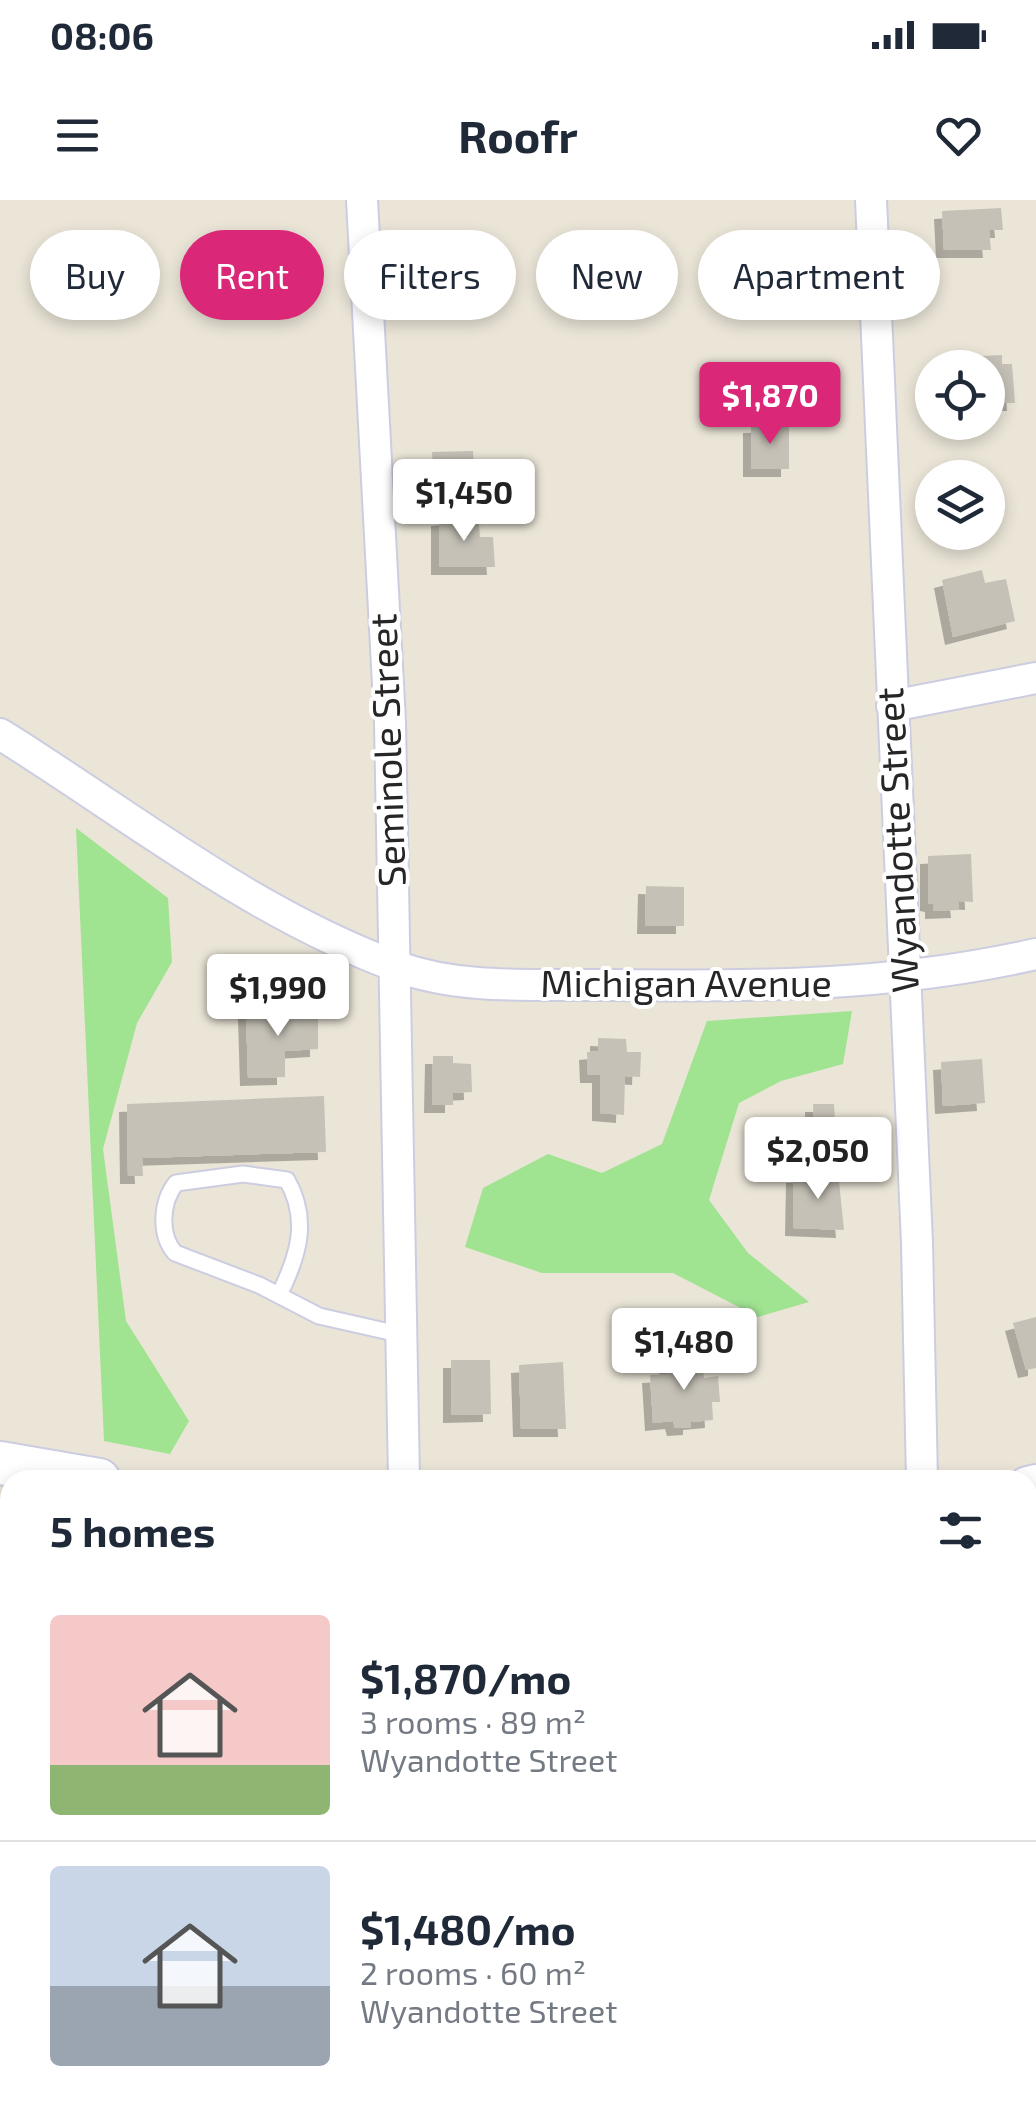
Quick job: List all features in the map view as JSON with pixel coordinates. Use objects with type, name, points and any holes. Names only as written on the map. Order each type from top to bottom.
[{"type":"main road","points":[[0,1463],[41,1470]]},
{"type":"street","name":"Seminole Street","points":[[362,200],[390,722],[404,1470]]},
{"type":"street","name":"Wyandotte Street","points":[[871,200],[917,1243],[922,1470]]},
{"type":"street","points":[[892,706],[1036,678]]},
{"type":"street","name":"Michigan Avenue","points":[[0,734],[238,888],[312,930],[429,977],[484,983],[785,987],[904,979],[1036,954]]},
{"type":"lane","points":[[279,1296],[300,1242],[298,1208],[287,1180],[243,1174],[176,1183],[169,1192],[164,1224],[166,1243],[175,1253],[320,1316],[403,1335]]},
{"type":"green space","points":[[76,828],[168,898],[172,962],[137,1023],[103,1149],[126,1321],[189,1421],[170,1454],[104,1441]]},
{"type":"green space","points":[[852,1011],[843,1064],[781,1081],[739,1103],[709,1200],[748,1253],[809,1302],[758,1317],[673,1273],[542,1273],[465,1247],[483,1188],[548,1154],[602,1173],[662,1144],[707,1021]]},
{"type":"building","points":[[1001,208],[1003,230],[989,230],[991,250],[944,250],[942,211]]},
{"type":"building","points":[[1005,364],[1012,364],[1015,403],[1005,403]]},
{"type":"building","points":[[803,367],[804,382],[813,382],[815,412],[758,416],[757,370]]},
{"type":"building","points":[[789,424],[789,469],[751,469],[751,425]]},
{"type":"building","points":[[473,451],[476,497],[435,498],[434,481],[429,481],[427,471],[433,470],[432,452]]},
{"type":"building","points":[[478,515],[480,537],[493,537],[495,567],[439,567],[439,518]]},
{"type":"building","points":[[982,570],[985,583],[1006,579],[1015,621],[953,637],[942,580]]},
{"type":"building","points":[[971,854],[973,902],[958,901],[959,910],[933,911],[933,904],[928,903],[928,856]]},
{"type":"building","points":[[646,886],[684,887],[684,926],[645,926]]},
{"type":"building","points":[[318,1010],[318,1049],[285,1051],[285,1077],[248,1078],[246,1011]]},
{"type":"building","points":[[598,1038],[626,1039],[627,1052],[641,1052],[640,1077],[625,1076],[624,1115],[600,1113],[600,1075],[588,1075],[587,1052],[598,1051]]},
{"type":"building","points":[[433,1056],[453,1056],[453,1063],[471,1064],[472,1092],[453,1093],[453,1105],[432,1105]]},
{"type":"building","points":[[982,1059],[985,1103],[943,1106],[941,1062]]},
{"type":"building","points":[[324,1096],[326,1152],[142,1158],[143,1176],[128,1176],[127,1104]]},
{"type":"building","points":[[813,1104],[834,1104],[837,1154],[815,1154]]},
{"type":"building","points":[[838,1172],[844,1230],[793,1228],[794,1175]]},
{"type":"building","points":[[1036,1317],[1036,1368],[1026,1370],[1013,1323]]},
{"type":"building","points":[[702,1357],[704,1378],[718,1376],[720,1402],[712,1402],[713,1420],[675,1428],[673,1421],[653,1423],[650,1375],[668,1374],[667,1359]]},
{"type":"building","points":[[451,1360],[490,1360],[491,1414],[451,1415]]},
{"type":"building","points":[[563,1362],[566,1429],[521,1429],[519,1365]]}]
